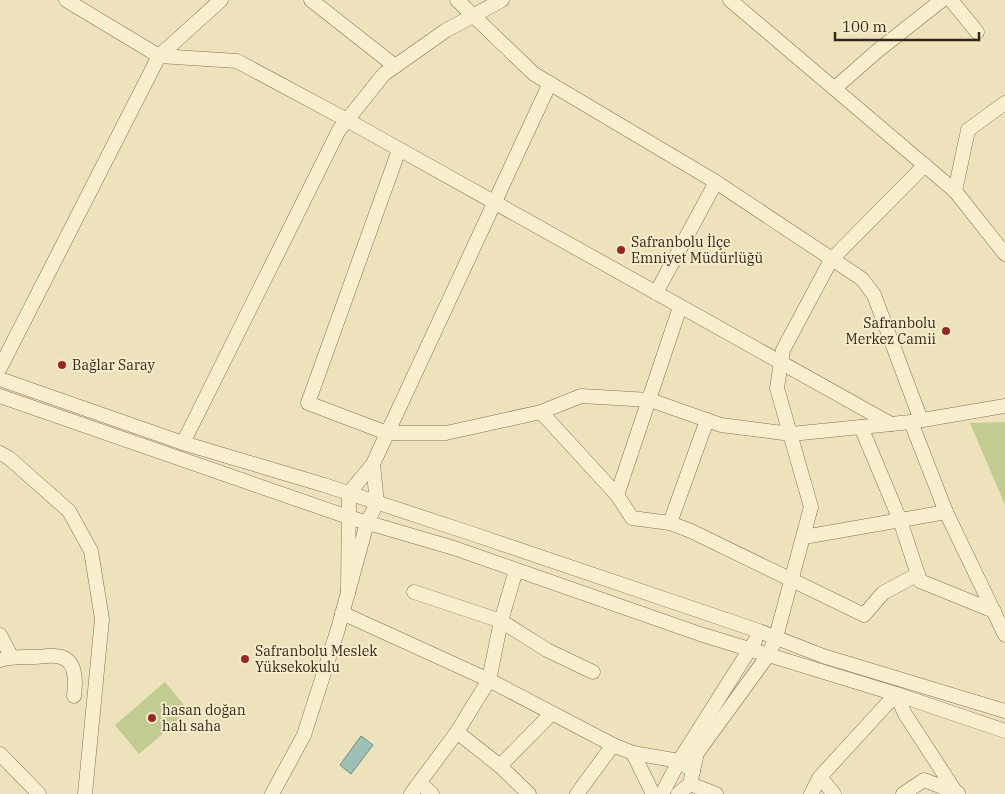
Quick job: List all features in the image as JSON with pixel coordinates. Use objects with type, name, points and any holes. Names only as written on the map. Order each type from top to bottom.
[{"type":"street","points":[[66,0],[159,56],[237,62],[347,120],[494,204],[891,424]]},
{"type":"street","points":[[0,368],[159,56],[221,0]]},
{"type":"street","points":[[311,0],[395,66]]},
{"type":"street","points":[[457,0],[534,74],[716,182],[830,260],[862,279],[874,295],[946,512],[1005,635]]},
{"type":"street","points":[[183,443],[339,130],[384,74],[445,31],[502,0]]},
{"type":"street","points":[[730,0],[956,191],[1005,254]]},
{"type":"street","points":[[835,88],[876,52],[942,0]]},
{"type":"street","points":[[951,0],[977,32]]},
{"type":"street","points":[[348,594],[349,494],[373,464],[550,83]]},
{"type":"street","points":[[956,191],[968,130],[1005,103]]},
{"type":"street","points":[[399,150],[308,403],[387,433],[446,433],[541,412],[582,396],[650,400],[721,425],[791,434],[916,421],[1005,406]]},
{"type":"street","points":[[678,794],[691,777],[697,753],[769,654],[776,638],[804,537],[811,507],[777,388],[783,350],[830,260],[925,165]]},
{"type":"street","points":[[656,293],[716,182]]},
{"type":"street","points":[[617,495],[680,307]]},
{"type":"street","points":[[0,379],[183,443],[377,503],[759,631],[823,656],[1005,711]]},
{"type":"street","points":[[0,396],[348,517],[454,548],[730,643],[896,694],[1005,731]]},
{"type":"street","points":[[541,412],[617,495],[632,518],[670,524],[691,531],[864,615],[883,593],[918,574]]},
{"type":"street","points":[[670,524],[707,420]]},
{"type":"street","points":[[861,427],[900,520],[920,580],[994,611]]},
{"type":"street","points":[[3,460],[69,511],[90,551],[102,619],[85,794]]},
{"type":"street","points":[[272,794],[304,735],[368,523],[377,503],[373,464]]},
{"type":"street","points":[[804,537],[946,512]]},
{"type":"street","points":[[411,794],[456,732],[489,680],[501,621],[516,570]]},
{"type":"street","points":[[414,592],[501,621],[547,650],[593,672]]},
{"type":"street","points":[[342,613],[489,680],[613,745],[632,753],[679,761],[691,777],[716,794]]},
{"type":"street","points":[[662,794],[679,761],[741,666],[759,631]]},
{"type":"street","points":[[0,635],[6,658],[54,656],[64,658],[71,664],[76,678],[74,696]]},
{"type":"street","points":[[730,643],[738,650],[741,666]]},
{"type":"street","points":[[811,794],[820,777],[896,694]]},
{"type":"street","points":[[896,694],[904,714],[958,793]]},
{"type":"street","points":[[500,766],[551,714]]},
{"type":"street","points":[[456,732],[500,766],[530,794]]},
{"type":"street","points":[[576,794],[613,745]]},
{"type":"street","points":[[632,753],[654,794]]},
{"type":"street","points":[[0,754],[39,794]]},
{"type":"street","points":[[820,777],[834,794]]},
{"type":"street","points":[[903,794],[924,780],[958,793]]},
{"type":"street","points":[[420,783],[432,794]]},
{"type":"green space","points":[[1005,422],[1005,505],[970,423]]},
{"type":"green space","name":"hasan doğan halı saha","points":[[165,682],[189,711],[139,754],[115,725]]},
{"type":"water","points":[[361,736],[373,745],[351,774],[340,765]]},
{"type":"place","name":"Safranbolu İlçe Emniyet Müdürlüğü","points":[[621,250]]},
{"type":"place","name":"Safranbolu Merkez Camii","points":[[946,331]]},
{"type":"place","name":"Bağlar Saray","points":[[62,365]]},
{"type":"place","name":"Safranbolu Meslek Yüksekokulu","points":[[245,659]]},
{"type":"place","name":"hasan doğan halı saha","points":[[152,718]]}]
